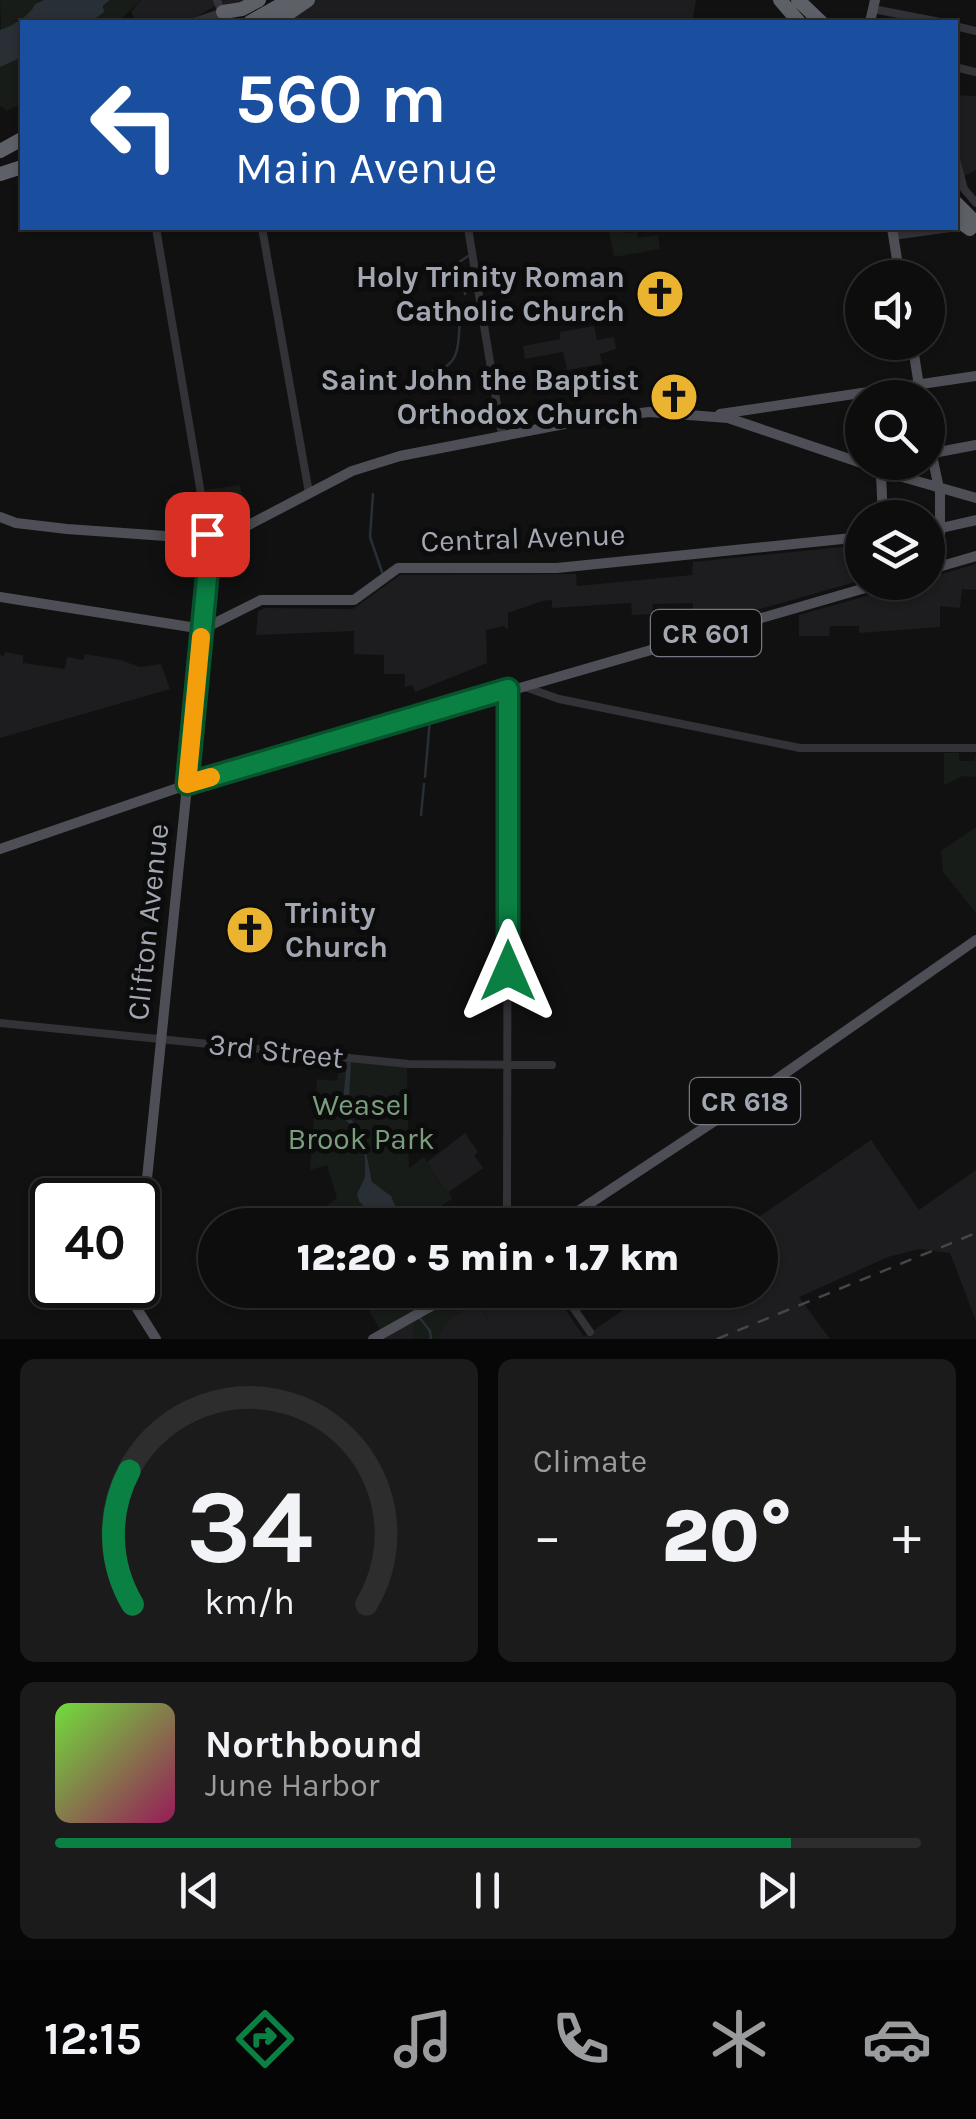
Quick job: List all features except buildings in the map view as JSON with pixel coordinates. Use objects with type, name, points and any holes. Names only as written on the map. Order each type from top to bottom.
[{"type":"highway","points":[[222,8],[242,9],[259,0]]},
{"type":"highway","points":[[242,20],[278,0]]},
{"type":"highway","points":[[254,20],[290,0]]},
{"type":"highway","points":[[279,20],[308,0]]},
{"type":"highway","points":[[769,0],[785,20]]},
{"type":"highway","points":[[784,0],[800,20]]},
{"type":"highway","points":[[798,0],[819,20]]},
{"type":"main road","points":[[892,232],[897,260]]},
{"type":"main road","points":[[937,380],[976,376]]},
{"type":"main road","points":[[711,415],[845,394]]},
{"type":"main road","points":[[0,516],[16,523],[67,529],[208,539],[241,529],[352,471],[378,462],[624,414],[674,412],[728,418],[845,455]]},
{"type":"main road","points":[[945,450],[976,445]]},
{"type":"main road","points":[[882,480],[883,500]]},
{"type":"main road","points":[[883,487],[886,480]]},
{"type":"main road","points":[[913,480],[976,498]]},
{"type":"main road","points":[[936,480],[937,500]]},
{"type":"main road","points":[[945,527],[976,520]]},
{"type":"main road","name":"Central Avenue","points":[[203,629],[261,600],[354,600],[401,568],[556,568],[845,539]]},
{"type":"main road","points":[[945,564],[976,553]]},
{"type":"main road","points":[[945,564],[976,553]]},
{"type":"main road","points":[[945,556],[961,557]]},
{"type":"main road","name":"CR 601","points":[[0,848],[187,784],[845,594]]},
{"type":"main road","points":[[0,598],[203,629]]},
{"type":"main road","name":"Clifton Avenue","points":[[147,1178],[203,629]]},
{"type":"main road","points":[[198,666],[212,675]]},
{"type":"main road","name":"CR 618","points":[[584,1208],[976,940]]},
{"type":"main road","points":[[137,1308],[156,1339]]},
{"type":"main road","points":[[373,1339],[428,1308]]},
{"type":"street","points":[[874,4],[933,20]]},
{"type":"street","points":[[198,20],[222,8]]},
{"type":"street","points":[[958,166],[966,192],[967,222]]},
{"type":"street","name":"Clifton Avenue","points":[[156,230],[208,539],[203,629]]},
{"type":"street","points":[[262,230],[309,493]]},
{"type":"street","points":[[468,230],[502,436]]},
{"type":"street","points":[[521,685],[553,697],[800,748],[976,748]]},
{"type":"street","points":[[507,1208],[508,689]]},
{"type":"street","name":"3rd Street","points":[[0,1023],[409,1064],[552,1065]]},
{"type":"street","points":[[573,1308],[590,1332]]},
{"type":"shaded area","points":[[44,0],[110,0],[94,20],[20,20]]},
{"type":"shaded area","points":[[141,0],[252,0],[215,6],[191,20],[135,20],[131,12]]},
{"type":"shaded area","points":[[314,0],[696,0],[692,20],[284,20]]},
{"type":"shaded area","points":[[20,20],[20,58],[0,67],[0,30]]},
{"type":"shaded area","points":[[958,95],[976,96],[976,170],[963,177],[958,164]]},
{"type":"shaded area","points":[[594,326],[597,340],[614,337],[616,349],[600,354],[602,364],[567,370],[563,352],[525,359],[523,346],[560,339],[560,332]]},
{"type":"shaded area","points":[[845,547],[845,585],[693,628],[693,603],[653,604],[652,614],[632,615],[631,603],[552,608],[552,600],[542,601],[508,613],[508,630],[503,626],[486,630],[487,663],[415,692],[412,685],[405,687],[405,674],[384,674],[384,655],[354,654],[354,631],[256,635],[258,611],[265,608],[353,609],[400,575],[576,574],[577,586],[692,575],[693,562]]},
{"type":"shaded area","points":[[976,564],[976,590],[962,589],[960,608],[940,606],[940,627],[859,633],[859,626],[830,626],[829,636],[799,636],[799,615],[852,600],[945,600],[945,573]]},
{"type":"shaded area","points":[[85,654],[140,667],[161,664],[170,689],[0,738],[0,655],[23,655],[23,663],[65,669],[67,657],[83,660]]},
{"type":"shaded area","points":[[347,1061],[351,1062],[348,1115],[362,1139],[372,1182],[391,1196],[396,1208],[365,1208],[359,1201],[365,1157],[357,1132],[343,1117]]},
{"type":"shaded area","points":[[465,1133],[483,1168],[445,1191],[427,1162]]},
{"type":"shaded area","points":[[871,1140],[919,1210],[976,1170],[976,1321],[950,1253],[919,1249],[888,1257],[799,1297],[830,1339],[379,1339],[438,1308],[564,1308],[584,1337],[626,1308],[778,1308],[778,1208],[772,1208]]},
{"type":"green space","points":[[0,0],[44,0],[21,20],[1,30]]},
{"type":"green space","points":[[110,0],[141,0],[120,20],[93,20]]},
{"type":"green space","points":[[20,58],[20,104],[7,111],[0,106],[0,67]]},
{"type":"green space","points":[[609,230],[637,232],[638,238],[658,235],[660,249],[614,257]]},
{"type":"green space","points":[[240,485],[246,520],[213,532],[205,490]]},
{"type":"green space","points":[[195,492],[203,535],[171,532],[165,499]]},
{"type":"green space","points":[[944,753],[959,753],[959,761],[974,761],[976,753],[976,777],[963,776],[944,785]]},
{"type":"green space","points":[[976,827],[976,913],[943,872],[941,851]]},
{"type":"green space","name":"Weasel Brook Park","points":[[340,1061],[407,1067],[409,1168],[424,1157],[452,1199],[438,1208],[323,1208],[337,1198],[327,1165],[310,1170],[317,1079],[337,1081]]},
{"type":"green space","points":[[367,1308],[470,1308],[454,1317],[439,1339],[414,1339],[413,1316],[382,1333]]},
{"type":"waterway","points":[[458,263],[468,256]]},
{"type":"waterway","points":[[459,269],[465,294]]},
{"type":"waterway","points":[[432,371],[454,358],[460,314]]},
{"type":"waterway","points":[[399,388],[422,373]]},
{"type":"waterway","points":[[373,494],[370,537],[382,572]]},
{"type":"waterway","points":[[425,777],[430,719]]},
{"type":"waterway","points":[[421,815],[424,784]]},
{"type":"waterway","points":[[419,1317],[431,1339]]},
{"type":"railway","points":[[717,1339],[976,1233]]},
{"type":"slow traffic","points":[[201,637],[187,784],[211,777]]},
{"type":"place","name":"Holy Trinity Roman Catholic Church","points":[[660,294]]},
{"type":"place","name":"Saint John the Baptist Orthodox Church","points":[[674,397]]},
{"type":"place","name":"Trinity Church","points":[[250,930]]},
{"type":"route","points":[[207,534],[210,547],[187,784],[508,689],[508,971]]}]
